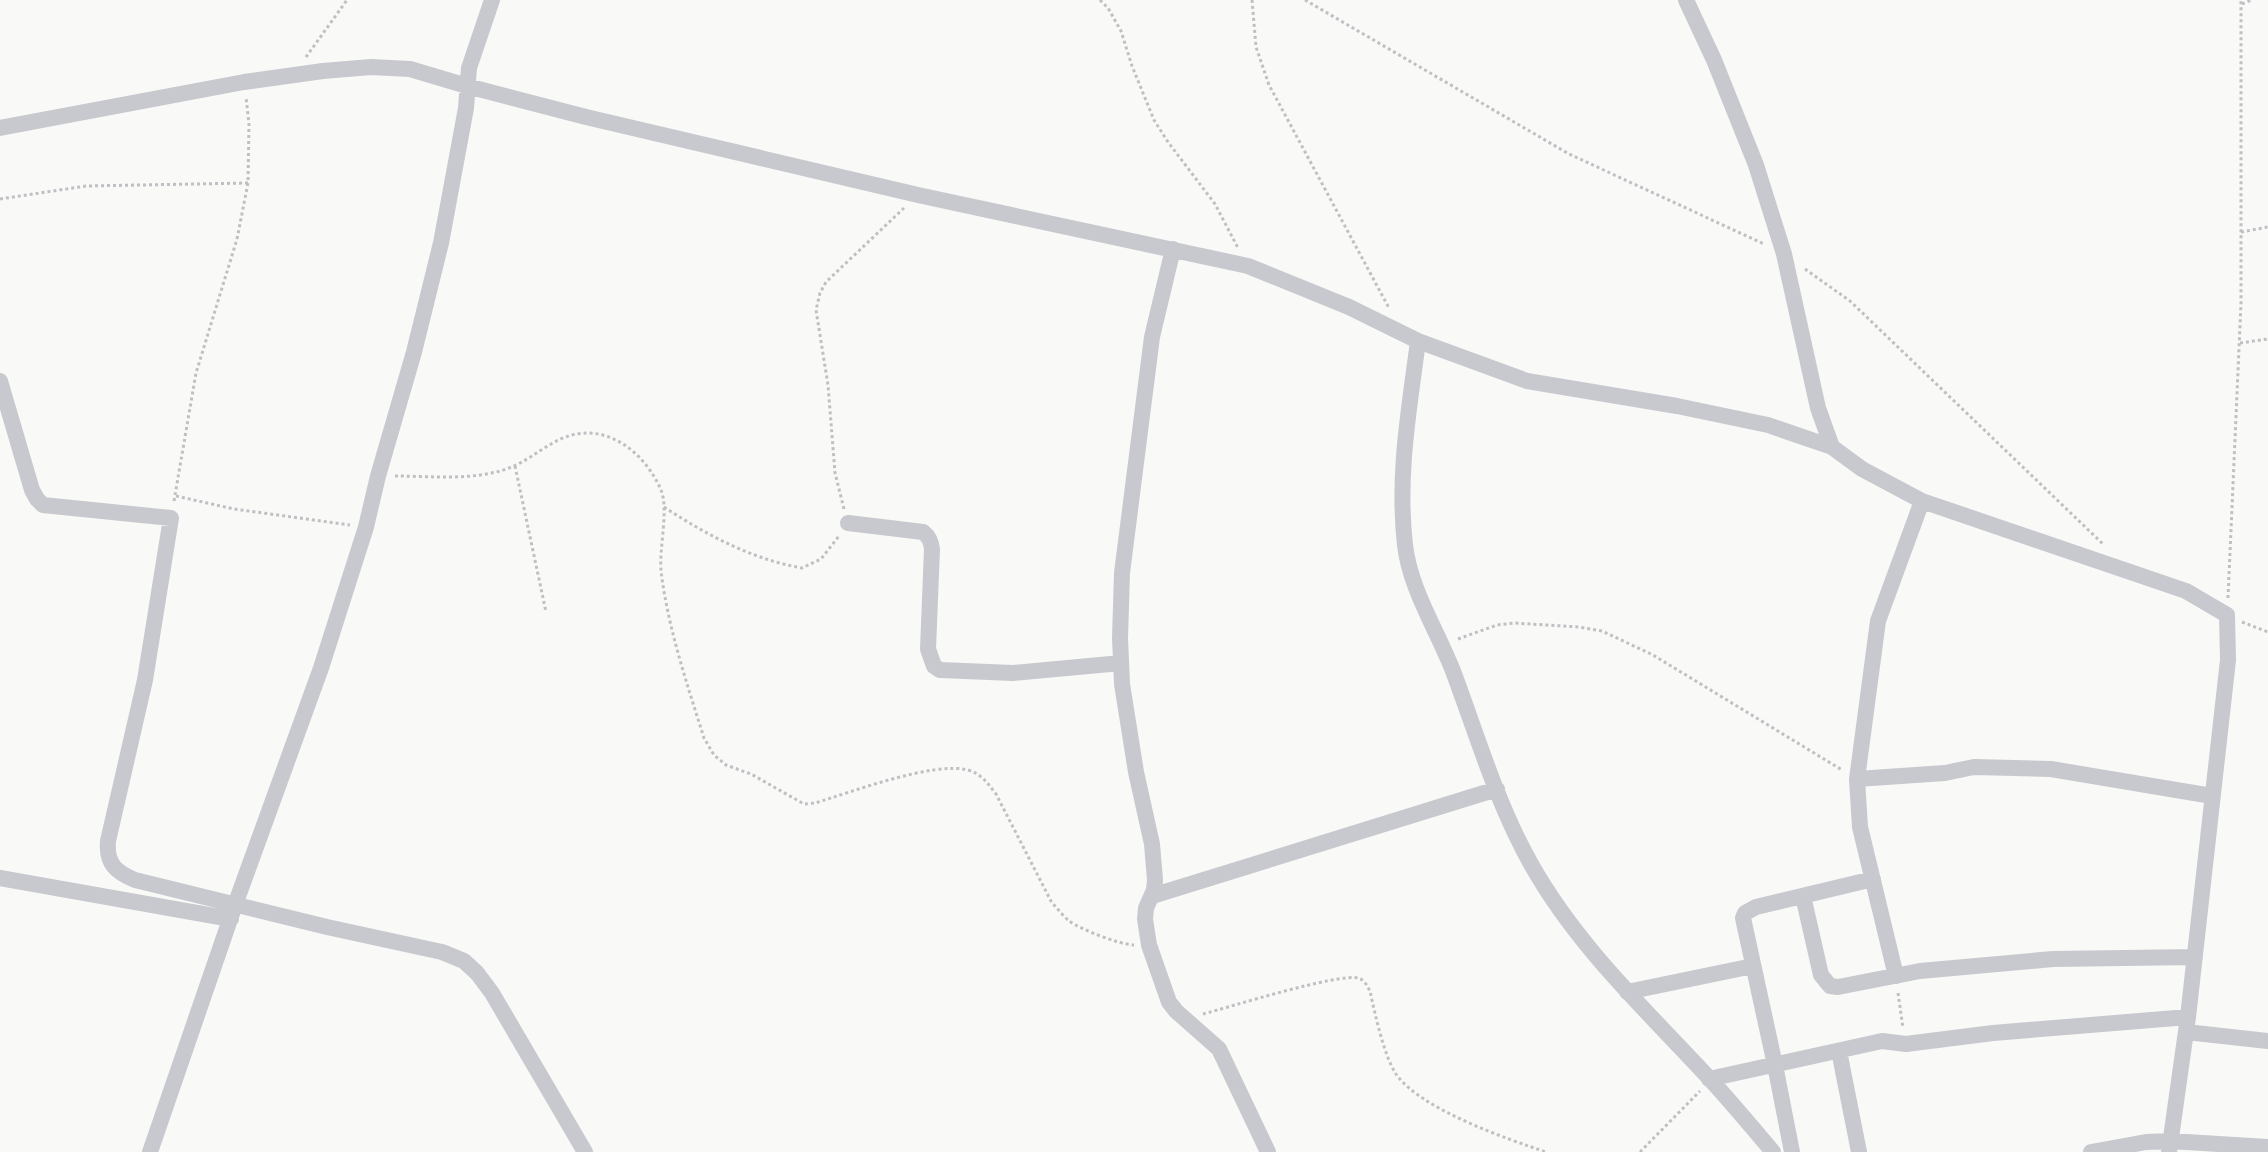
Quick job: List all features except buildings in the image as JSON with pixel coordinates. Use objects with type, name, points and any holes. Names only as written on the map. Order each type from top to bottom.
[{"type":"street","points":[[150,1152],[321,668],[366,527],[441,243],[466,108],[469,68],[492,0]]},
{"type":"street","points":[[1686,0],[1714,60],[1756,165],[1784,254],[1818,408],[1832,447]]},
{"type":"street","points":[[0,128],[244,82],[371,66],[410,69],[586,117],[918,195],[1248,266],[1349,307],[1411,338],[1527,381],[1677,406],[1768,425],[1832,447],[1862,469],[1922,501],[2186,591],[2228,615],[2228,660],[2187,1024],[2169,1146]]},
{"type":"street","points":[[1173,249],[1152,337],[1123,562],[1120,638],[1129,732],[1152,844],[1155,880],[1152,896],[1146,908],[1149,945],[1169,1002],[1219,1049],[1268,1152]]},
{"type":"street","points":[[1411,338],[1401,470],[1405,548],[1417,588],[1442,645],[1513,829],[1532,866],[1591,950],[1627,992],[1710,1078],[1773,1152]]},
{"type":"street","points":[[0,381],[32,490],[43,505],[171,518],[145,680],[107,854],[111,865],[121,874],[233,912]]},
{"type":"street","points":[[1896,976],[1860,827],[1857,779],[1878,621],[1922,501]]},
{"type":"street","points":[[848,522],[923,532],[932,542],[927,649],[934,666],[940,670],[1013,673],[1121,663]]},
{"type":"street","points":[[1857,779],[1945,773],[1974,767],[2051,769],[2212,796]]},
{"type":"street","points":[[1152,896],[1497,789]]},
{"type":"street","points":[[0,878],[233,912],[442,952],[464,961],[477,973],[492,993],[585,1152]]},
{"type":"street","points":[[1792,1152],[1743,918],[1745,912],[1756,906],[1873,879]]},
{"type":"street","points":[[1803,896],[1821,975],[1830,986],[1838,987],[1920,971],[2053,959],[2195,957]]},
{"type":"street","points":[[1627,992],[1753,966]]},
{"type":"street","points":[[1710,1078],[1882,1041],[1906,1044],[1993,1033],[2187,1024],[2268,1041]]},
{"type":"street","points":[[1839,1052],[1859,1152]]},
{"type":"street","points":[[2091,1152],[2146,1142],[2169,1146],[2268,1146]]},
{"type":"path","points":[[293,75],[347,0]]},
{"type":"path","points":[[1100,0],[1108,8],[1121,31],[1132,66],[1154,120],[1215,204],[1248,266]]},
{"type":"path","points":[[1252,0],[1256,47],[1269,85],[1411,338]]},
{"type":"path","points":[[1305,0],[1569,154],[1784,254],[1850,301],[2106,546]]},
{"type":"path","points":[[2252,0],[2241,2],[2239,343],[2228,615],[2268,632]]},
{"type":"path","points":[[171,518],[196,373],[237,239],[248,183],[249,124],[244,82]]},
{"type":"path","points":[[0,200],[86,186],[248,183]]},
{"type":"path","points":[[664,507],[714,538],[766,558],[802,568],[821,559],[848,522],[838,493],[835,473],[828,385],[816,310],[820,293],[826,282],[918,195]]},
{"type":"path","points":[[2241,232],[2268,227]]},
{"type":"path","points":[[2239,343],[2268,339]]},
{"type":"path","points":[[378,476],[471,476],[515,466],[572,435],[606,434],[622,442],[640,458],[656,479],[662,493],[664,507],[661,570],[669,615],[704,738],[714,755],[726,765],[751,774],[804,804],[815,803],[904,776],[955,768],[977,774],[985,779],[996,794],[1052,903],[1061,913],[1071,922],[1120,943],[1149,945]]},
{"type":"path","points":[[515,466],[546,612]]},
{"type":"path","points":[[175,496],[234,508],[366,527]]},
{"type":"path","points":[[1442,645],[1497,625],[1514,623],[1579,627],[1602,631],[1653,654],[1857,779]]},
{"type":"path","points":[[1896,976],[1906,1044]]},
{"type":"path","points":[[1185,1019],[1335,979],[1358,978],[1365,982],[1370,991],[1391,1065],[1397,1076],[1455,1117],[1546,1152]]},
{"type":"path","points":[[1640,1152],[1694,1099],[1710,1078]]}]
